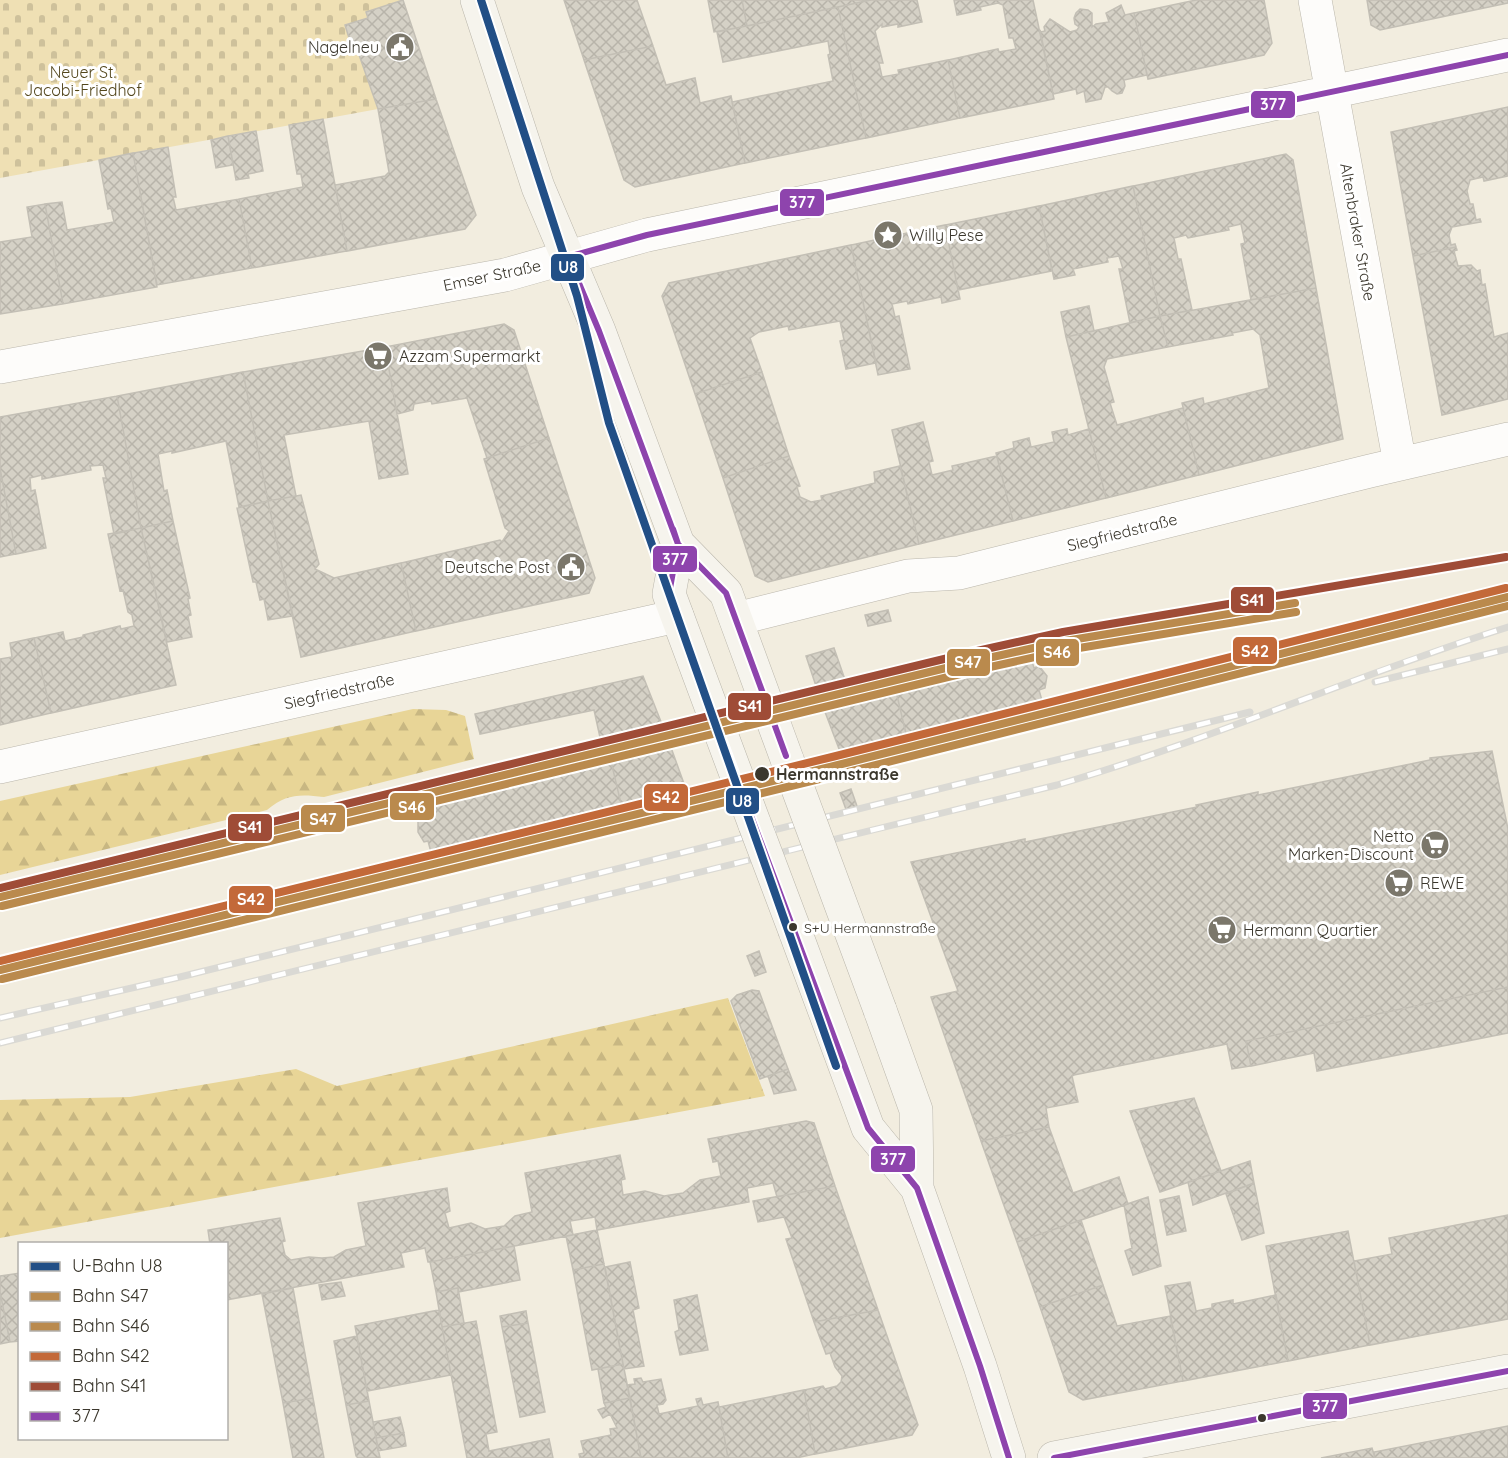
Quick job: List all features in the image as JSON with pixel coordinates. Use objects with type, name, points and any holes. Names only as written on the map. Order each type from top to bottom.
[{"type":"main road","points":[[477,0],[538,187],[599,331],[678,544],[726,592],[880,1010],[916,1110],[918,1188],[1009,1458]]},
{"type":"main road","points":[[678,544],[669,594],[712,711],[868,1128],[918,1188]]},
{"type":"main road","points":[[1054,1458],[1508,1371]]},
{"type":"street","name":"Altenbraker Straße","points":[[1315,0],[1400,464]]},
{"type":"street","name":"Emser Straße","points":[[0,367],[505,275],[641,237],[1508,55]]},
{"type":"street","name":"Siegfriedstraße","points":[[736,619],[908,576],[959,573],[1508,439]]},
{"type":"street","name":"Siegfriedstraße","points":[[0,767],[677,616]]},
{"type":"green space","name":"Neuer St. Jacobi-Friedhof","points":[[0,0],[402,0],[366,12],[368,18],[345,25],[353,51],[357,49],[378,109],[0,178]]},
{"type":"green space","points":[[413,709],[446,710],[465,716],[474,759],[324,797],[293,796],[267,810],[0,875],[0,801]]},
{"type":"green space","points":[[728,998],[765,1096],[0,1238],[0,1100],[130,1097],[296,1069],[337,1086]]},
{"type":"building","points":[[403,0],[436,99],[378,109],[357,49],[353,51],[345,25],[368,18],[366,12]]},
{"type":"building","points":[[564,0],[637,0],[653,46],[584,60]]},
{"type":"building","points":[[708,0],[742,0],[747,26],[714,32]]},
{"type":"building","points":[[742,0],[871,0],[747,26]]},
{"type":"building","points":[[871,0],[917,0],[922,22],[898,27],[898,24],[882,27],[882,24],[875,31],[883,63],[879,63],[882,77],[899,74],[898,70],[948,60],[960,118],[866,138],[838,7]]},
{"type":"building","points":[[954,0],[1033,0],[1054,99],[960,118],[948,60],[998,49],[999,52],[1016,49],[1013,38],[1009,38],[1003,5],[998,3],[980,7],[981,10],[957,15]]},
{"type":"building","points":[[1196,0],[1264,0],[1272,43],[1264,55],[1148,79],[1134,13]]},
{"type":"building","points":[[1367,0],[1508,0],[1508,3],[1380,30],[1371,25]]},
{"type":"building","points":[[1121,5],[1125,15],[1134,13],[1147,75],[1124,80],[1125,86],[1122,93],[1117,94],[1105,87],[1101,99],[1086,102],[1084,91],[1077,94],[1076,89],[1053,94],[1040,30],[1045,31],[1044,27],[1050,19],[1070,32],[1077,30],[1079,27],[1075,24],[1074,18],[1080,9],[1092,13],[1092,27],[1109,22],[1106,13]]},
{"type":"building","points":[[838,7],[866,138],[745,163],[732,102],[833,81],[828,41],[723,62],[717,32]]},
{"type":"building","points":[[653,46],[666,85],[695,78],[700,103],[731,96],[745,163],[635,187],[624,180],[584,60]]},
{"type":"building","points":[[436,99],[476,215],[465,229],[347,251],[335,185],[385,176],[389,172],[378,109]]},
{"type":"building","points":[[1508,107],[1508,176],[1484,181],[1483,177],[1470,180],[1467,191],[1470,204],[1473,204],[1476,220],[1480,219],[1481,222],[1452,227],[1449,235],[1451,245],[1455,244],[1456,247],[1413,256],[1391,132]]},
{"type":"building","points":[[323,119],[347,251],[252,268],[239,199],[303,187],[301,174],[297,174],[289,125]]},
{"type":"building","points":[[256,131],[263,171],[248,174],[249,178],[236,180],[228,136]]},
{"type":"building","points":[[228,136],[233,165],[216,168],[211,140]]},
{"type":"building","points":[[168,147],[176,210],[239,199],[252,268],[157,285],[133,153]]},
{"type":"building","points":[[133,153],[157,287],[63,304],[45,204],[62,202],[67,230],[114,222],[111,208],[108,209],[99,160]]},
{"type":"building","points":[[1286,154],[1293,160],[1316,288],[1251,300],[1241,244],[1245,243],[1241,224],[1228,227],[1229,230],[1188,238],[1186,235],[1174,238],[1192,310],[1160,316],[1133,186]]},
{"type":"building","points":[[1133,186],[1160,316],[1130,323],[1119,269],[1123,269],[1119,256],[1107,258],[1108,262],[1073,269],[1075,275],[1054,279],[1039,206]]},
{"type":"building","points":[[45,204],[63,304],[0,314],[0,242],[32,237],[27,207]]},
{"type":"building","points":[[1039,206],[1052,271],[958,290],[945,225]]},
{"type":"building","points":[[945,225],[960,299],[942,303],[941,297],[908,304],[907,301],[892,304],[895,317],[899,316],[910,369],[878,375],[851,245]]},
{"type":"building","points":[[851,245],[876,363],[846,369],[840,341],[844,340],[840,321],[789,330],[788,326],[759,332],[750,338],[762,372],[695,394],[662,296],[669,283]]},
{"type":"building","points":[[1456,247],[1457,250],[1454,251],[1458,266],[1471,265],[1477,271],[1480,270],[1482,285],[1485,284],[1494,337],[1508,333],[1508,399],[1442,415],[1413,256]]},
{"type":"building","points":[[1316,288],[1343,439],[1199,475],[1182,403],[1203,398],[1204,404],[1269,388],[1260,335],[1253,329],[1168,347],[1160,316]]},
{"type":"building","points":[[1089,306],[1094,331],[1066,337],[1061,312]]},
{"type":"building","points":[[1160,316],[1168,347],[1107,359],[1104,367],[1114,402],[1110,403],[1117,425],[1183,408],[1199,475],[1106,498],[1066,337]]},
{"type":"building","points":[[504,324],[514,330],[549,438],[487,458],[467,398],[432,404],[431,401],[414,404],[413,410],[397,414],[385,347]]},
{"type":"building","points":[[385,347],[408,474],[379,479],[369,421],[284,435],[296,496],[268,501],[243,372]]},
{"type":"building","points":[[243,372],[268,501],[239,507],[226,441],[172,453],[172,451],[158,454],[164,491],[167,490],[173,521],[141,528],[117,396]]},
{"type":"building","points":[[762,372],[789,456],[723,478],[695,394]]},
{"type":"building","points":[[117,396],[141,528],[114,534],[103,478],[106,478],[103,465],[90,466],[91,470],[42,479],[42,475],[30,478],[31,491],[35,490],[46,548],[16,554],[0,468],[0,417]]},
{"type":"building","points":[[923,422],[933,461],[929,462],[932,475],[953,470],[952,466],[997,456],[1013,521],[919,544],[892,430]]},
{"type":"building","points":[[1067,429],[1068,435],[1089,429],[1106,498],[1013,521],[996,453],[1014,448],[1013,442],[1029,438],[1031,447],[1054,442],[1052,432]]},
{"type":"building","points":[[549,438],[595,578],[589,593],[416,631],[401,563],[500,540],[502,542],[509,531],[505,528],[484,459]]},
{"type":"building","points":[[789,456],[800,486],[797,487],[800,497],[811,502],[822,500],[821,496],[875,483],[874,472],[900,466],[919,544],[768,582],[755,576],[723,478]]},
{"type":"building","points":[[0,468],[16,554],[0,557]]},
{"type":"building","points":[[301,495],[319,564],[315,569],[334,578],[401,563],[416,631],[301,657],[268,501]]},
{"type":"building","points":[[268,501],[293,616],[268,620],[264,599],[260,600],[256,582],[253,582],[237,508]]},
{"type":"building","points":[[173,521],[190,598],[188,599],[191,615],[188,616],[192,637],[167,642],[141,528]]},
{"type":"building","points":[[141,528],[176,685],[51,713],[34,638],[63,632],[65,641],[120,626],[121,629],[134,626],[123,590],[120,591],[108,534]]},
{"type":"building","points":[[888,610],[891,621],[868,626],[865,615]]},
{"type":"building","points":[[34,638],[51,713],[0,725],[0,659],[12,657],[10,643]]},
{"type":"building","points":[[834,648],[851,697],[822,704],[806,656]]},
{"type":"building","points":[[1031,658],[1034,668],[1039,666],[1047,676],[1045,688],[1039,690],[1043,704],[907,738],[895,687]]},
{"type":"building","points":[[643,676],[667,737],[658,739],[660,744],[669,742],[687,792],[622,808],[610,757],[630,752],[628,745],[603,751],[594,710],[480,734],[475,714]]},
{"type":"building","points":[[895,687],[907,738],[841,754],[822,704]]},
{"type":"building","name":"Hermann Quartier","points":[[1492,751],[1508,829],[1508,987],[1246,1041],[1251,1066],[1232,1069],[1227,1044],[1074,1075],[1072,1076],[1078,1102],[1046,1108],[1049,1127],[981,1141],[931,997],[958,991],[911,862],[1025,839],[1025,842],[1197,807],[1196,805],[1258,792],[1258,795],[1430,760],[1430,758]]},
{"type":"building","points":[[610,757],[622,808],[432,856],[428,841],[424,842],[418,832],[418,820],[422,819],[418,804]]},
{"type":"building","points":[[851,789],[858,809],[847,812],[840,793]]},
{"type":"building","points":[[759,951],[766,972],[755,976],[747,956]]},
{"type":"building","points":[[1508,987],[1508,1033],[1317,1071],[1314,1053],[1251,1066],[1246,1041]]},
{"type":"building","points":[[752,990],[759,991],[788,1069],[760,1079],[731,1001],[737,995]]},
{"type":"building","points":[[788,1069],[796,1090],[774,1094],[768,1076]]},
{"type":"building","points":[[1194,1098],[1221,1171],[1160,1192],[1130,1111]]},
{"type":"building","points":[[806,1121],[814,1123],[835,1186],[777,1197],[773,1183],[747,1188],[749,1202],[597,1230],[595,1217],[570,1221],[573,1235],[430,1262],[428,1262],[425,1248],[401,1253],[404,1267],[228,1300],[228,1242],[210,1242],[208,1230],[280,1218],[285,1241],[282,1242],[285,1255],[291,1260],[334,1257],[346,1250],[366,1246],[358,1203],[447,1188],[450,1211],[445,1213],[449,1228],[471,1223],[485,1229],[504,1226],[515,1216],[532,1212],[525,1173],[620,1155],[625,1179],[621,1180],[623,1195],[645,1191],[664,1196],[683,1193],[700,1180],[721,1176],[718,1161],[713,1162],[708,1139]]},
{"type":"building","points":[[1049,1127],[1073,1193],[1119,1177],[1128,1204],[1017,1242],[981,1141]]},
{"type":"building","points":[[1250,1161],[1254,1183],[1193,1205],[1188,1182]]},
{"type":"building","points":[[1254,1183],[1264,1233],[1242,1240],[1226,1194]]},
{"type":"building","points":[[835,1186],[878,1310],[814,1322],[786,1239],[792,1238],[784,1217],[758,1222],[753,1201]]},
{"type":"building","points":[[1179,1196],[1186,1231],[1167,1235],[1160,1200]]},
{"type":"building","points":[[1148,1197],[1161,1266],[1133,1275],[1125,1251],[1132,1248],[1124,1205]]},
{"type":"building","points":[[1508,1215],[1508,1319],[1370,1345],[1354,1261],[1392,1254],[1389,1238]]},
{"type":"building","points":[[1081,1220],[1103,1285],[1040,1307],[1017,1242]]},
{"type":"building","points":[[597,1230],[604,1264],[573,1270],[566,1236]]},
{"type":"building","points":[[1348,1231],[1370,1345],[1288,1361],[1266,1246]]},
{"type":"building","points":[[514,1246],[520,1280],[458,1292],[458,1288],[436,1292],[430,1262]]},
{"type":"building","points":[[630,1262],[639,1308],[633,1310],[644,1366],[624,1369],[605,1267]]},
{"type":"building","points":[[604,1264],[623,1364],[592,1370],[573,1270]]},
{"type":"building","points":[[18,1273],[18,1341],[10,1342],[0,1292],[0,1276]]},
{"type":"building","points":[[341,1282],[345,1296],[322,1300],[319,1285]]},
{"type":"building","points":[[1190,1282],[1196,1311],[1212,1308],[1212,1304],[1233,1300],[1233,1304],[1276,1295],[1288,1361],[1183,1381],[1165,1286]]},
{"type":"building","points":[[1103,1285],[1117,1326],[1170,1316],[1183,1381],[1083,1400],[1069,1392],[1040,1307]]},
{"type":"building","points":[[293,1288],[313,1398],[283,1403],[262,1294]]},
{"type":"building","points":[[458,1288],[464,1323],[442,1327],[436,1292]]},
{"type":"building","points":[[0,1292],[10,1342],[0,1344]]},
{"type":"building","points":[[697,1295],[708,1350],[680,1355],[675,1332],[679,1330],[674,1300]]},
{"type":"building","points":[[439,1310],[451,1375],[367,1391],[355,1326]]},
{"type":"building","points":[[878,1310],[918,1425],[912,1435],[815,1454],[804,1390],[837,1386],[842,1376],[835,1367],[830,1353],[826,1354],[814,1322]]},
{"type":"building","points":[[526,1311],[528,1323],[502,1327],[500,1316]]},
{"type":"building","points":[[476,1321],[497,1432],[486,1434],[489,1451],[549,1439],[553,1458],[467,1458],[442,1327]]},
{"type":"building","points":[[528,1323],[545,1412],[520,1417],[502,1327]]},
{"type":"building","points":[[357,1336],[369,1401],[346,1405],[334,1341]]},
{"type":"building","points":[[623,1364],[630,1398],[604,1403],[598,1369]]},
{"type":"building","points":[[641,1378],[643,1382],[661,1379],[666,1400],[663,1404],[657,1405],[659,1414],[698,1406],[696,1399],[701,1398],[703,1405],[718,1402],[728,1458],[641,1458],[627,1385],[635,1384],[634,1379]]},
{"type":"building","points":[[804,1390],[815,1454],[796,1458],[728,1458],[719,1407]]},
{"type":"building","points":[[313,1398],[324,1458],[293,1458],[283,1403]]},
{"type":"building","points":[[630,1398],[641,1458],[580,1458],[579,1454],[584,1453],[581,1441],[611,1435],[610,1429],[617,1428],[610,1414],[603,1418],[598,1410],[606,1407],[604,1403]]},
{"type":"building","points":[[369,1401],[380,1458],[358,1458],[346,1405]]},
{"type":"building","points":[[400,1417],[404,1433],[376,1438],[373,1422]]},
{"type":"building","points":[[1508,1426],[1508,1458],[1375,1458],[1374,1452]]},
{"type":"building","points":[[404,1433],[406,1446],[378,1451],[376,1438]]},
{"type":"building","points":[[1372,1448],[1375,1458],[1321,1458]]},
{"type":"railway","points":[[0,1043],[1057,785],[1171,748],[1508,627]]},
{"type":"railway","points":[[1375,682],[1508,649]]},
{"type":"railway","points":[[0,1018],[180,977],[1250,712]]},
{"type":"metro line","name":"U8","points":[[481,0],[577,296],[609,423],[836,1066]]},
{"type":"rail line","name":"S41","points":[[0,888],[1063,632],[1506,557]]},
{"type":"rail line","name":"S42","points":[[0,961],[832,757],[1506,588]]},
{"type":"rail line","name":"S47","points":[[0,970],[834,766],[1508,597]]},
{"type":"rail line","name":"S47","points":[[0,897],[979,660],[1065,641],[1295,603]]},
{"type":"rail line","name":"S46","points":[[2,979],[836,775],[1508,606]]},
{"type":"rail line","name":"S46","points":[[2,906],[981,669],[1067,650],[1296,612]]},
{"type":"transit line","name":"377","points":[[568,257],[647,235],[1508,55]]},
{"type":"transit line","name":"377","points":[[568,257],[599,331],[678,544],[669,594],[693,661],[868,1128],[917,1188],[980,1366],[1009,1458]]},
{"type":"transit line","name":"377","points":[[673,529],[678,544],[726,593],[786,756]]},
{"type":"transit line","name":"377","points":[[1054,1458],[1508,1371]]},
{"type":"place","name":"Nagelneu","points":[[400,47]]},
{"type":"place","name":"Willy Pese","points":[[888,235]]},
{"type":"place","name":"Azzam Supermarkt","points":[[378,356]]},
{"type":"place","name":"Deutsche Post","points":[[571,567]]},
{"type":"place","name":"Hermannstraße","points":[[762,774]]},
{"type":"place","name":"Netto Marken-Discount","points":[[1435,845]]},
{"type":"place","name":"REWE","points":[[1399,883]]},
{"type":"place","name":"S+U Hermannstraße","points":[[793,927]]},
{"type":"place","name":"Hermann Quartier","points":[[1222,930]]}]
